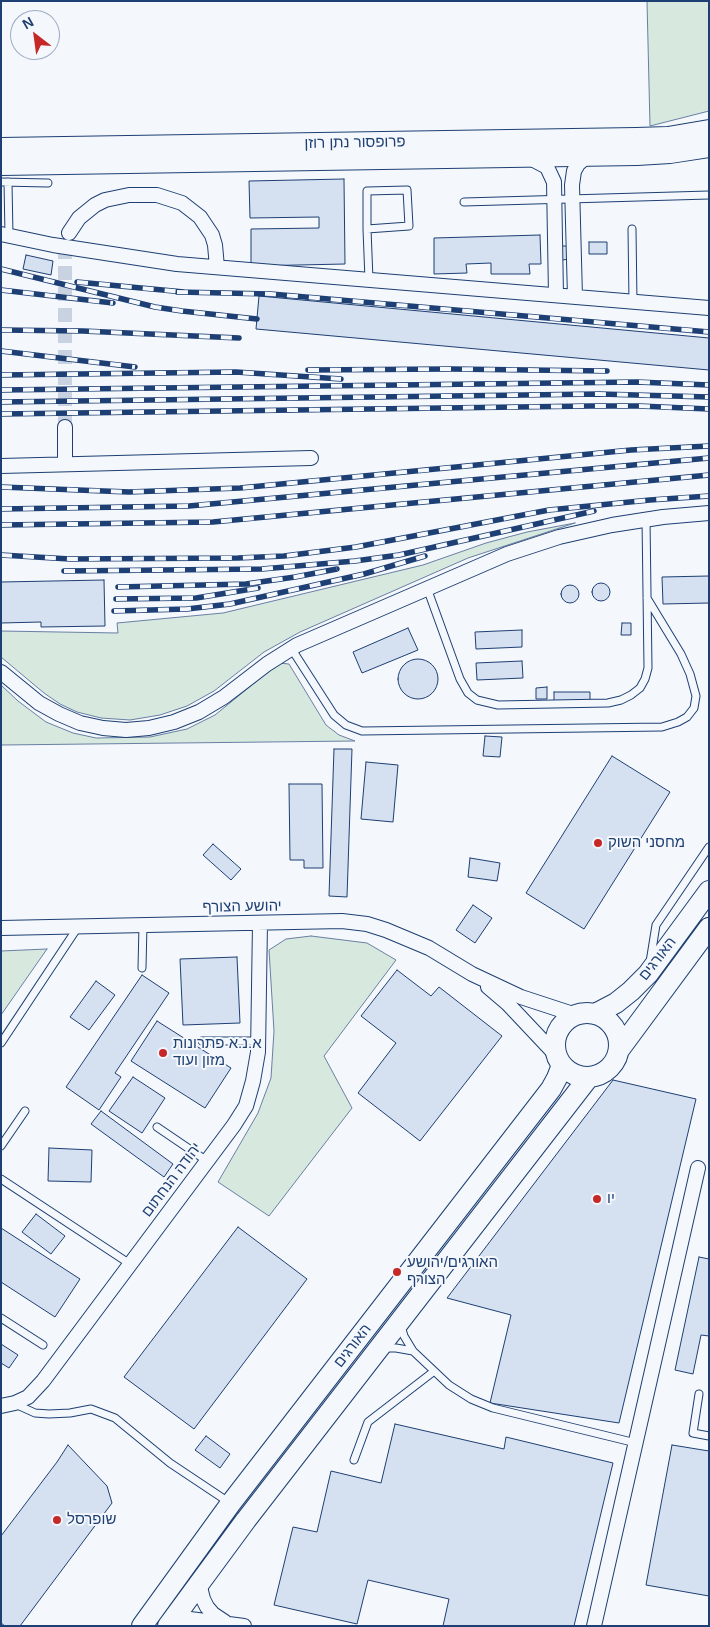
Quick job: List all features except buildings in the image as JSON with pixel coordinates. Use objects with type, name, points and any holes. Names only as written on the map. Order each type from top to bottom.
[{"type":"street","name":"פרופסור נתן רוזן","points":[[1,148],[636,138],[708,135]]},
{"type":"street","name":"פרופסור נתן רוזן","points":[[4,177],[670,153],[708,135]]},
{"type":"street","points":[[575,297],[572,185],[574,171],[578,164],[588,156]]},
{"type":"street","points":[[527,157],[547,167],[554,182],[556,295]]},
{"type":"street","points":[[69,233],[73,225],[86,211],[105,200],[129,195],[157,195],[182,203],[200,217],[212,235],[215,244],[217,267]]},
{"type":"street","points":[[5,235],[177,264],[709,308]]},
{"type":"street","points":[[65,427],[65,464]]},
{"type":"street","points":[[1,466],[311,458]]},
{"type":"street","points":[[1,672],[39,702],[59,714],[80,723],[126,730],[150,728],[199,712],[224,697],[291,648],[480,564],[542,542],[586,530],[646,519],[709,513]]},
{"type":"street","name":"האורגים","points":[[585,1015],[616,1003],[632,991],[648,974],[709,891]]},
{"type":"street","name":"יהושע הצורף","points":[[1,928],[342,921],[367,924],[429,948],[472,974],[521,997],[585,1015]]},
{"type":"street","name":"יהודה הנחתום","points":[[8,1405],[28,1397],[42,1381],[234,1125],[246,1106],[253,1082],[258,1052],[260,923]]},
{"type":"street","name":"האורגים","points":[[619,1050],[709,928]]},
{"type":"street","name":"יהושע הצורף","points":[[472,974],[508,1004],[559,1060]]},
{"type":"street","points":[[585,1015],[604,1018],[611,1024],[616,1032],[619,1050],[615,1061],[608,1069],[599,1075],[589,1077],[569,1072],[559,1060],[555,1045],[561,1027],[585,1015]]},
{"type":"street","name":"האורגים","points":[[142,1626],[230,1504],[551,1089],[557,1078],[559,1060]]},
{"type":"street","name":"האורגים","points":[[168,1625],[589,1077]]},
{"type":"street","points":[[594,1626],[698,1168]]},
{"type":"street","points":[[199,1583],[207,1607],[213,1614],[225,1622]]},
{"type":"street","points":[[168,1625],[190,1619],[225,1622],[244,1626]]},
{"type":"lane","points":[[5,235],[4,177],[48,183]]},
{"type":"lane","points":[[367,229],[409,226],[407,190],[367,191],[367,229],[369,280]]},
{"type":"lane","points":[[464,202],[709,196]]},
{"type":"lane","points":[[632,229],[633,302]]},
{"type":"lane","points":[[427,588],[462,684],[468,693],[477,700],[498,705],[608,703],[621,700],[632,695],[640,688],[647,674],[646,519]]},
{"type":"lane","points":[[291,648],[331,711],[342,722],[356,729],[374,731],[662,727],[687,717],[694,708],[696,696],[690,674],[681,654],[647,598]]},
{"type":"lane","points":[[648,974],[656,925],[709,847]]},
{"type":"lane","points":[[1,1043],[78,926]]},
{"type":"lane","points":[[142,968],[143,926]]},
{"type":"lane","points":[[202,1041],[258,1041]]},
{"type":"lane","points":[[1,1146],[25,1111]]},
{"type":"lane","points":[[156,1126],[207,1161]]},
{"type":"lane","points":[[1,1178],[130,1264]]},
{"type":"lane","points":[[1,1318],[44,1345]]},
{"type":"lane","points":[[400,1323],[404,1336],[413,1352],[449,1385],[471,1399],[494,1408],[636,1443]]},
{"type":"lane","points":[[379,1349],[396,1348],[413,1352]]},
{"type":"lane","points":[[354,1460],[368,1422],[434,1372]]},
{"type":"lane","points":[[699,1394],[693,1433],[709,1436]]},
{"type":"lane","points":[[8,1405],[35,1413],[63,1414],[91,1409],[115,1418],[170,1462],[230,1504]]},
{"type":"shaded area","points":[[647,1],[709,1],[709,111],[650,126]]},
{"type":"shaded area","points":[[575,523],[468,558],[300,632],[264,652],[214,691],[187,706],[160,715],[130,720],[101,718],[77,712],[60,704],[44,693],[1,657],[1,631],[118,633],[117,623],[223,613],[423,565],[486,543],[527,532]]},
{"type":"shaded area","points":[[279,663],[289,664],[326,725],[339,735],[355,741],[1,745],[1,685],[18,701],[46,722],[73,733],[96,738],[150,737],[187,729],[215,715]]},
{"type":"shaded area","points":[[311,936],[367,943],[396,960],[324,1056],[352,1108],[269,1216],[218,1182],[258,1113],[271,1078],[274,1031],[269,950],[286,939]]},
{"type":"shaded area","points":[[47,949],[1,1015],[1,951]]},
{"type":"tunnel","points":[[65,427],[65,251],[69,233]]},
{"type":"railway","points":[[1,269],[155,307],[257,319]]},
{"type":"railway","points":[[77,282],[184,292]]},
{"type":"railway","points":[[1,290],[113,303]]},
{"type":"railway","points":[[177,292],[271,294],[709,332]]},
{"type":"railway","points":[[1,330],[83,331],[239,338]]},
{"type":"railway","points":[[1,351],[135,367]]},
{"type":"railway","points":[[308,370],[607,371]]},
{"type":"railway","points":[[1,375],[236,372],[341,379]]},
{"type":"railway","points":[[1,390],[637,382],[709,385]]},
{"type":"railway","points":[[1,402],[599,394],[709,397]]},
{"type":"railway","points":[[1,414],[591,406],[709,409]]},
{"type":"railway","points":[[1,487],[129,492],[240,488],[631,450],[709,446]]},
{"type":"railway","points":[[1,509],[189,506],[709,458]]},
{"type":"railway","points":[[1,525],[213,522],[709,475]]},
{"type":"railway","points":[[1,555],[70,559],[284,556],[356,547],[549,510],[709,496]]},
{"type":"railway","points":[[64,571],[262,569],[355,561],[399,555],[594,511]]},
{"type":"railway","points":[[114,611],[187,609],[230,604],[364,574],[425,556]]},
{"type":"railway","points":[[118,587],[246,584],[337,569]]},
{"type":"railway","points":[[116,599],[196,598],[258,588]]},
{"type":"place","name":"מחסני השוק","points":[[598,843]]},
{"type":"place","name":"א.נ.א פתרונות מזון ועוד","points":[[163,1053]]},
{"type":"place","name":"יו","points":[[597,1199]]},
{"type":"place","name":"האורגים/יהושע הצורף","points":[[397,1272]]},
{"type":"place","name":"שופרסל","points":[[57,1520]]}]
